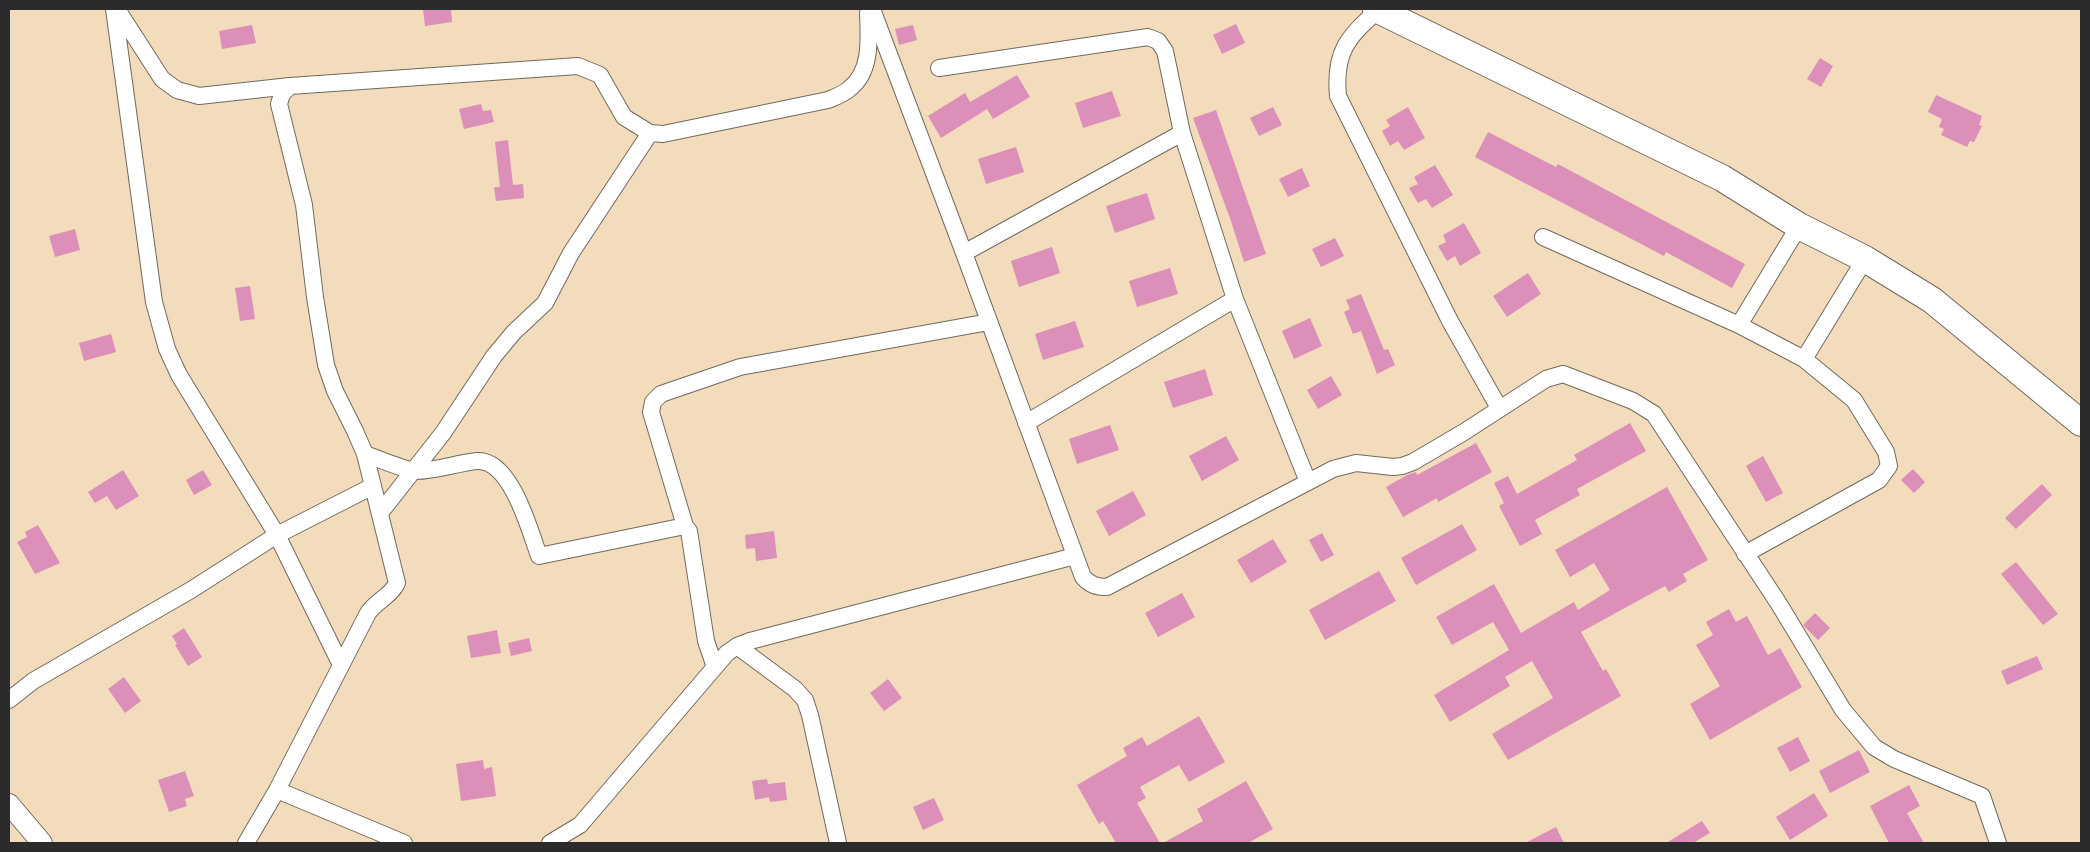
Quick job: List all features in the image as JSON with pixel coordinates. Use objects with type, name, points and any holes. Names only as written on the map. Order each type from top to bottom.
[{"type":"main road","points":[[1377,9],[1722,178],[1799,226],[1865,259],[1932,300],[2081,423]]},
{"type":"street","points":[[116,9],[162,79],[177,90],[199,96],[290,86],[578,66],[600,76],[624,117],[650,133],[663,134],[828,100],[850,89],[863,73],[866,66],[870,9]]},
{"type":"street","points":[[116,9],[154,302],[167,349],[179,375],[277,535],[341,666]]},
{"type":"street","points":[[870,9],[964,253],[1083,577],[1092,585],[1107,587],[1308,482],[1345,465],[1402,466],[1413,462],[1464,432],[1546,379],[1563,374],[1633,401],[1654,414],[1779,604],[1843,710],[1874,747],[1894,759],[1982,796],[1998,843]]},
{"type":"street","points":[[1377,9],[1343,49],[1336,73],[1338,96],[1450,321],[1499,408]]},
{"type":"street","points":[[939,68],[1148,37],[1158,41],[1165,51],[1182,133],[1235,299],[1308,482]]},
{"type":"street","points":[[246,843],[278,790],[373,606],[394,590],[397,583],[365,454],[335,391],[326,365],[315,297],[304,205],[279,104],[282,94],[290,86]]},
{"type":"street","points":[[380,513],[415,471],[443,433],[494,356],[514,332],[545,302],[571,253],[650,133]]},
{"type":"street","points":[[964,253],[1182,133]]},
{"type":"street","points":[[1739,325],[1799,226]]},
{"type":"street","points":[[1543,237],[1739,325],[1804,359],[1854,400],[1886,452],[1889,466],[1878,480],[1745,554]]},
{"type":"street","points":[[1804,359],[1865,259]]},
{"type":"street","points":[[1026,423],[1235,299]]},
{"type":"street","points":[[715,667],[706,641],[689,531],[685,526],[651,412],[652,402],[661,394],[740,367],[988,322]]},
{"type":"street","points":[[365,454],[415,471],[479,461],[496,467],[502,473],[520,505],[539,556],[685,526]]},
{"type":"street","points":[[9,700],[33,681],[191,590],[277,535],[373,486]]},
{"type":"street","points":[[550,843],[580,825],[715,667],[737,646],[1076,556]]},
{"type":"street","points":[[737,646],[795,689],[805,700],[838,843]]},
{"type":"street","points":[[278,790],[404,843]]},
{"type":"street","points":[[9,804],[42,843]]},
{"type":"building","points":[[423,9],[451,9],[452,22],[425,26]]},
{"type":"building","points":[[1236,24],[1245,43],[1222,54],[1213,35]]},
{"type":"building","points":[[252,25],[256,43],[222,49],[219,31]]},
{"type":"building","points":[[913,25],[917,40],[899,45],[895,29]]},
{"type":"building","points":[[1820,58],[1833,66],[1821,87],[1807,79]]},
{"type":"building","points":[[1017,75],[1030,97],[993,119],[987,109],[941,138],[928,116],[965,93],[970,102]]},
{"type":"building","points":[[1112,91],[1121,116],[1083,128],[1075,103]]},
{"type":"building","points":[[1936,95],[1982,116],[1979,125],[1982,126],[1974,142],[1970,141],[1967,147],[1941,135],[1944,129],[1939,127],[1942,119],[1928,112]]},
{"type":"building","points":[[481,104],[483,111],[491,110],[494,122],[464,129],[459,109]]},
{"type":"building","points":[[1273,107],[1282,125],[1259,136],[1250,118]]},
{"type":"building","points":[[1408,107],[1425,138],[1404,150],[1398,141],[1390,146],[1382,131],[1390,126],[1386,120]]},
{"type":"building","points":[[1216,110],[1266,254],[1244,262],[1193,118]]},
{"type":"building","points":[[1488,132],[1556,167],[1558,164],[1745,264],[1732,288],[1666,252],[1664,256],[1475,157]]},
{"type":"building","points":[[508,140],[513,185],[523,184],[524,198],[496,201],[494,187],[500,187],[495,142]]},
{"type":"building","points":[[1016,147],[1024,172],[986,184],[978,159]]},
{"type":"building","points":[[1435,165],[1453,195],[1432,208],[1426,199],[1418,203],[1409,188],[1418,184],[1414,177]]},
{"type":"building","points":[[1302,168],[1310,186],[1288,197],[1279,179]]},
{"type":"building","points":[[1147,193],[1155,219],[1115,233],[1106,206]]},
{"type":"building","points":[[1464,223],[1481,253],[1460,266],[1455,256],[1447,261],[1438,246],[1446,242],[1443,235]]},
{"type":"building","points":[[75,229],[80,250],[55,257],[49,236]]},
{"type":"building","points":[[1335,238],[1344,256],[1321,267],[1312,249]]},
{"type":"building","points":[[1052,247],[1060,273],[1019,287],[1011,261]]},
{"type":"building","points":[[1170,268],[1178,294],[1137,307],[1129,281]]},
{"type":"building","points":[[1528,273],[1541,294],[1507,317],[1493,296]]},
{"type":"building","points":[[250,286],[255,319],[240,321],[235,288]]},
{"type":"building","points":[[1361,294],[1384,350],[1388,349],[1395,365],[1377,374],[1361,331],[1353,334],[1344,312],[1350,309],[1346,300]]},
{"type":"building","points":[[1310,318],[1322,346],[1294,359],[1282,331]]},
{"type":"building","points":[[1075,321],[1084,347],[1043,360],[1035,334]]},
{"type":"building","points":[[111,334],[116,352],[84,361],[79,343]]},
{"type":"building","points":[[1205,369],[1213,395],[1173,408],[1164,382]]},
{"type":"building","points":[[1331,376],[1342,395],[1318,409],[1307,390]]},
{"type":"building","points":[[1630,423],[1646,451],[1577,489],[1580,495],[1535,520],[1542,534],[1520,546],[1499,506],[1504,503],[1494,483],[1508,476],[1517,494],[1577,460],[1574,455]]},
{"type":"building","points":[[1110,425],[1119,450],[1077,464],[1069,439]]},
{"type":"building","points":[[1226,436],[1239,460],[1202,481],[1189,456]]},
{"type":"building","points":[[1476,443],[1492,472],[1438,502],[1437,498],[1403,517],[1386,487],[1407,475],[1416,472],[1417,475]]},
{"type":"building","points":[[1763,456],[1783,493],[1766,502],[1746,466]]},
{"type":"building","points":[[1913,469],[1925,482],[1914,493],[1901,480]]},
{"type":"building","points":[[123,470],[139,496],[116,510],[107,496],[95,503],[88,492]]},
{"type":"building","points":[[203,470],[212,485],[194,495],[186,480]]},
{"type":"building","points":[[2042,484],[2052,495],[2016,529],[2005,518]]},
{"type":"building","points":[[1667,487],[1708,560],[1683,574],[1687,581],[1669,592],[1665,586],[1581,632],[1603,671],[1606,669],[1621,696],[1508,760],[1492,734],[1553,698],[1532,661],[1505,677],[1510,686],[1450,722],[1434,695],[1509,650],[1493,622],[1452,645],[1436,617],[1494,584],[1521,633],[1574,602],[1578,610],[1610,590],[1594,563],[1570,577],[1555,550]]},
{"type":"building","points":[[1133,491],[1146,515],[1109,536],[1096,511]]},
{"type":"building","points":[[1462,524],[1477,550],[1416,585],[1401,558]]},
{"type":"building","points":[[38,525],[60,563],[35,574],[17,542],[27,537],[25,532]]},
{"type":"building","points":[[774,531],[777,558],[756,561],[755,548],[746,549],[745,535]]},
{"type":"building","points":[[1322,533],[1334,555],[1321,562],[1309,540]]},
{"type":"building","points":[[1273,539],[1287,562],[1251,583],[1237,560]]},
{"type":"building","points":[[2016,562],[2058,614],[2043,625],[2001,574]]},
{"type":"building","points":[[1379,571],[1396,601],[1325,640],[1309,610]]},
{"type":"building","points":[[1182,593],[1195,617],[1158,637],[1145,613]]},
{"type":"building","points":[[1729,609],[1736,622],[1747,616],[1768,655],[1780,648],[1802,687],[1710,740],[1690,704],[1720,686],[1696,645],[1713,635],[1706,622]]},
{"type":"building","points":[[1815,613],[1830,628],[1818,640],[1803,625]]},
{"type":"building","points":[[184,628],[202,657],[188,666],[175,645],[177,644],[172,636]]},
{"type":"building","points":[[497,630],[501,653],[471,658],[467,636]]},
{"type":"building","points":[[529,638],[532,651],[511,656],[508,643]]},
{"type":"building","points":[[2037,656],[2043,669],[2007,685],[2001,671]]},
{"type":"building","points":[[124,677],[141,701],[125,713],[108,689]]},
{"type":"building","points":[[888,679],[902,698],[884,711],[870,693]]},
{"type":"building","points":[[1199,716],[1225,762],[1189,782],[1179,765],[1140,787],[1146,798],[1137,803],[1160,843],[1116,843],[1103,821],[1099,824],[1077,785],[1127,756],[1123,748],[1142,737],[1147,746]]},
{"type":"building","points":[[1798,737],[1810,761],[1790,772],[1777,748]]},
{"type":"building","points":[[1859,750],[1870,772],[1830,793],[1819,771]]},
{"type":"building","points":[[483,760],[484,769],[492,767],[496,796],[461,801],[456,764]]},
{"type":"building","points":[[185,771],[194,796],[185,799],[187,806],[169,812],[158,780]]},
{"type":"building","points":[[767,779],[768,784],[785,782],[787,800],[770,802],[769,797],[755,800],[752,781]]},
{"type":"building","points":[[1246,781],[1273,829],[1248,843],[1163,843],[1203,821],[1197,809]]},
{"type":"building","points":[[1909,785],[1920,806],[1907,813],[1924,843],[1889,843],[1870,806]]},
{"type":"building","points":[[1814,793],[1828,816],[1790,840],[1776,817]]},
{"type":"building","points":[[934,798],[944,820],[923,830],[913,807]]},
{"type":"building","points":[[1702,821],[1710,833],[1693,843],[1666,843]]},
{"type":"building","points":[[1556,827],[1564,843],[1525,843]]}]
